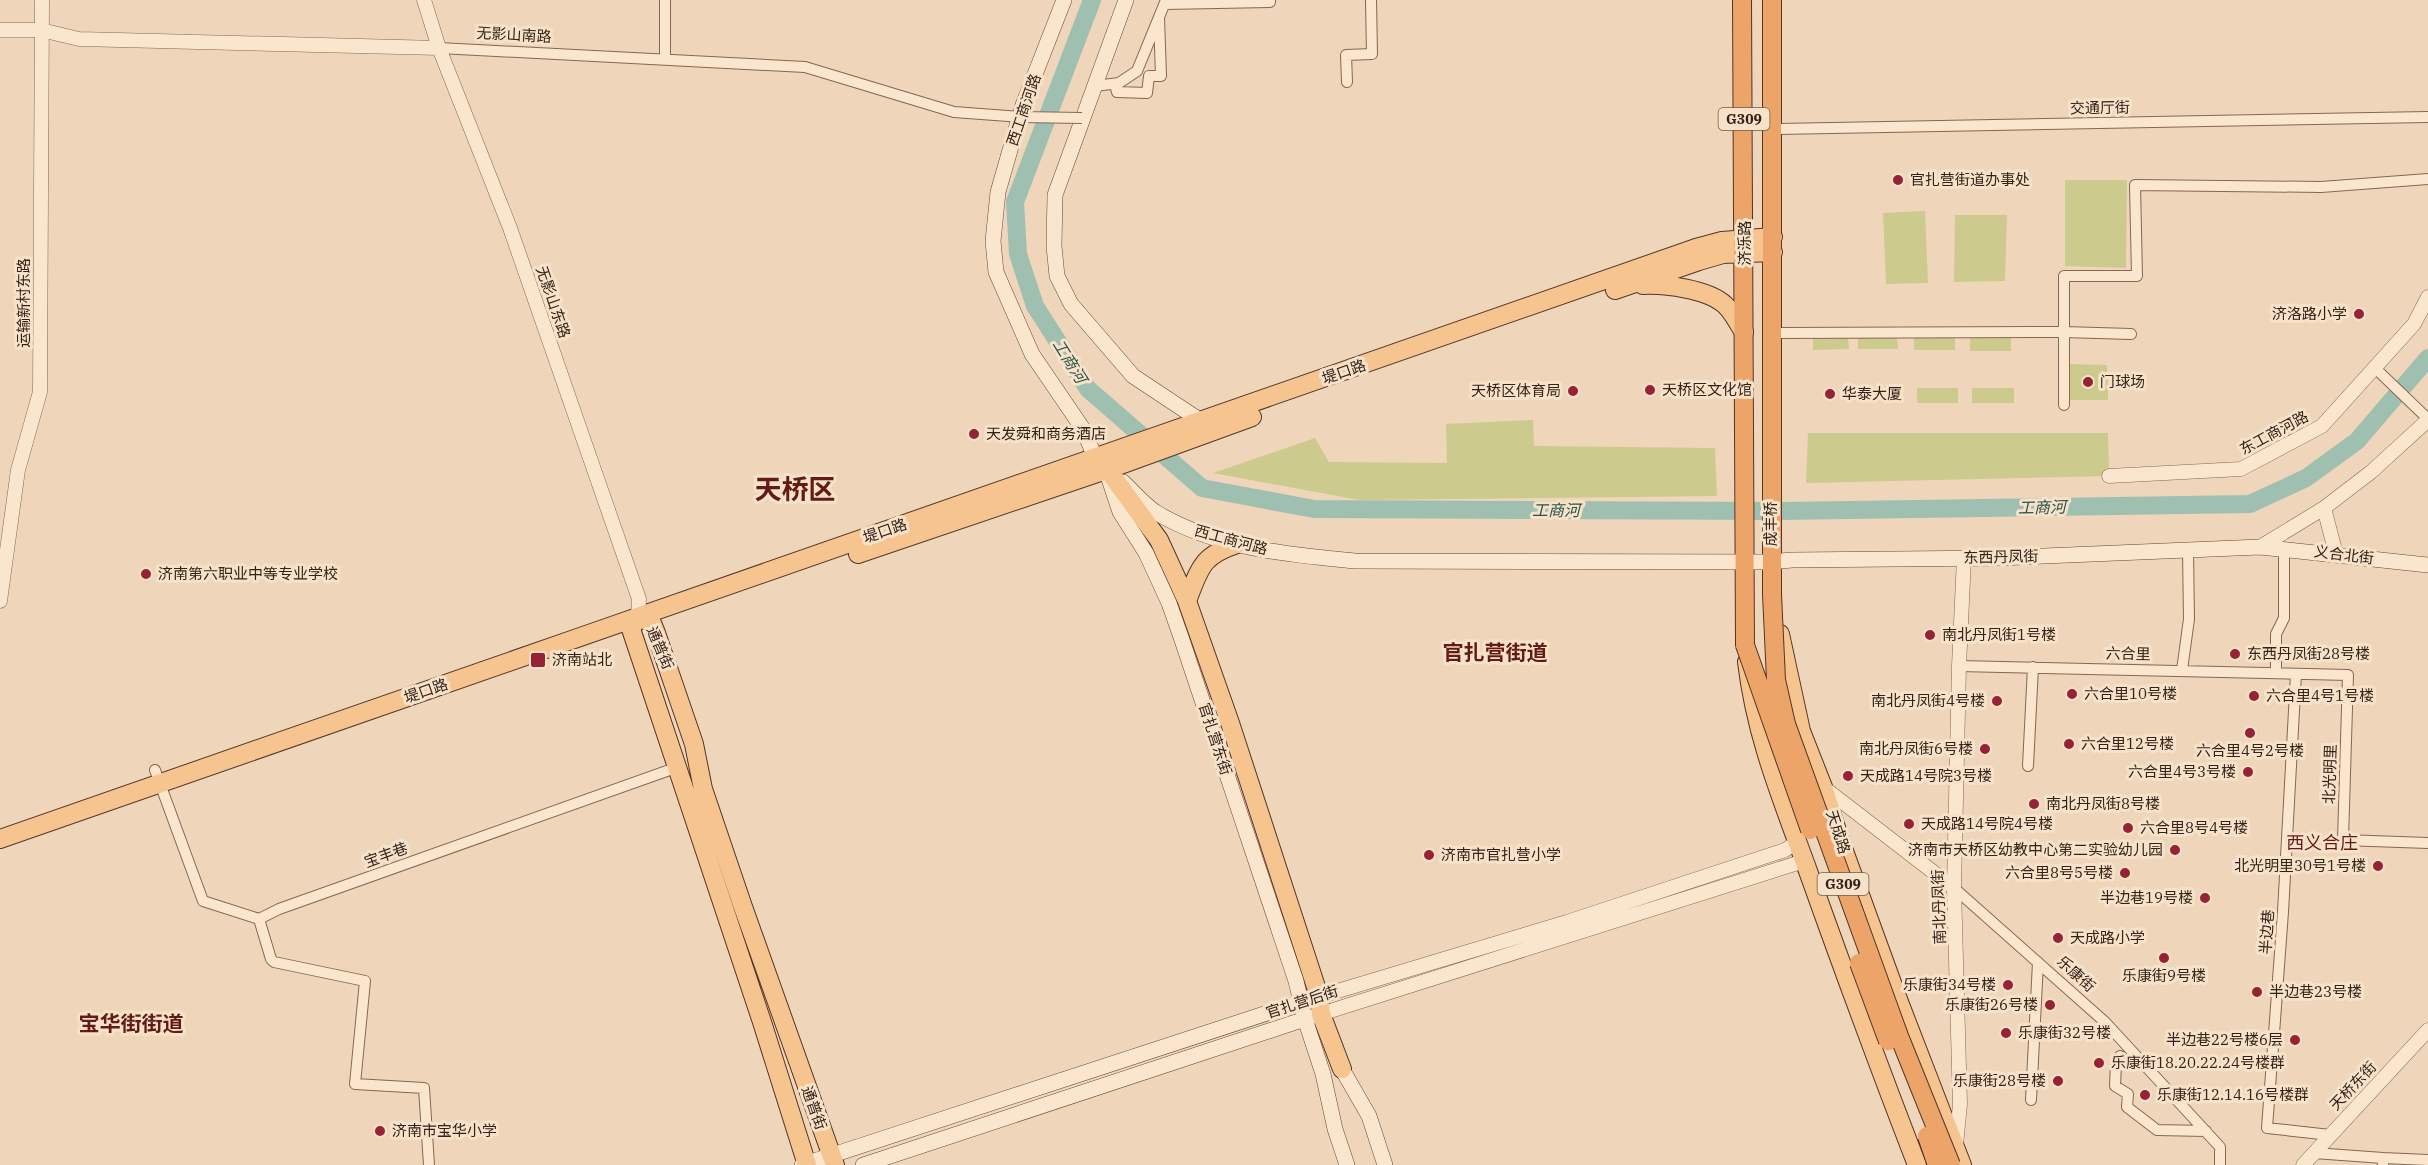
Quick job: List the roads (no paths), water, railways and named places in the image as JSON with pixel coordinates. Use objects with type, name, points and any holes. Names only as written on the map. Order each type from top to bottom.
[{"type":"highway","name":"济泺路","points":[[1742,0],[1745,245],[1744,486]]},
{"type":"highway","name":"济泺路","points":[[1772,0],[1772,486]]},
{"type":"highway","name":"成丰桥","points":[[1742,561],[1744,486]]},
{"type":"highway","name":"成丰桥","points":[[1771,562],[1772,486]]},
{"type":"highway","name":"天成路","points":[[1742,561],[1744,645],[1875,1010],[1937,1165]]},
{"type":"highway","name":"天成路","points":[[1771,562],[1776,680],[1786,724],[1899,1036],[1951,1165]]},
{"type":"main road","name":"西工商河路","points":[[1064,0],[1020,117],[998,192],[993,241],[996,272],[1032,354],[1083,429],[1103,466],[1155,512],[1192,530],[1236,544],[1290,555],[1355,561],[1742,561]]},
{"type":"main road","points":[[1126,0],[1055,195],[1054,246],[1058,276],[1071,304],[1133,376],[1208,426]]},
{"type":"main road","name":"堤口路","points":[[1208,426],[1696,248],[1722,241],[1745,245],[1773,245]]},
{"type":"main road","name":"堤口路","points":[[0,839],[161,787],[1103,466],[1121,456],[1208,426],[1745,245]]},
{"type":"main road","points":[[1629,285],[1662,284],[1698,291],[1724,304],[1744,332]]},
{"type":"main road","name":"官扎营东街","points":[[1103,466],[1159,540],[1187,601],[1230,723],[1315,1010],[1342,1069],[1369,1116],[1385,1165]]},
{"type":"main road","name":"官扎营东街","points":[[1103,466],[1120,512],[1146,553],[1176,621],[1301,1002],[1315,1010]]},
{"type":"main road","points":[[1187,601],[1201,566],[1217,551],[1236,544]]},
{"type":"main road","name":"东西丹凤街","points":[[1742,561],[1964,558],[2260,547]]},
{"type":"main road","name":"义合北街","points":[[2260,547],[2428,564]]},
{"type":"main road","name":"天成路","points":[[1772,594],[1788,681],[1801,731],[1899,1002],[1962,1165]]},
{"type":"main road","name":"通普街","points":[[640,623],[678,767],[805,1164]]},
{"type":"main road","name":"通普街","points":[[640,623],[694,744],[704,789],[742,904],[834,1160]]},
{"type":"main road","name":"天成路","points":[[1744,645],[1752,704],[1766,754],[1865,1031],[1917,1165]]},
{"type":"main road","name":"堤口路","points":[[0,850],[161,787]]},
{"type":"main road","name":"官扎营后街","points":[[805,1164],[834,1160],[1301,1002]]},
{"type":"main road","name":"官扎营东街","points":[[1315,1010],[1323,1074],[1335,1129],[1347,1165]]},
{"type":"main road","name":"官扎营后街","points":[[863,1165],[1315,1010]]},
{"type":"main road","points":[[1342,1069],[1376,1165]]},
{"type":"street","name":"运输新村东路","points":[[0,601],[18,470],[40,392],[42,0]]},
{"type":"street","name":"无影山东路","points":[[424,0],[439,48],[517,249],[639,599],[640,623]]},
{"type":"street","points":[[664,59],[665,0]]},
{"type":"street","points":[[1095,86],[1115,84],[1137,71],[1165,2],[1270,2],[1270,0]]},
{"type":"street","points":[[1347,82],[1346,55],[1372,54],[1371,0]]},
{"type":"street","points":[[1115,84],[1117,92],[1147,93],[1149,76],[1161,76],[1159,18]]},
{"type":"street","name":"无影山南路","points":[[0,30],[41,30],[80,39],[439,48],[805,67],[954,112],[1020,117],[1082,117]]},
{"type":"street","name":"交通厅街","points":[[1772,129],[2428,117]]},
{"type":"street","points":[[2064,405],[2064,276],[2137,276],[2134,185],[2321,187],[2428,179]]},
{"type":"street","name":"东工商河路","points":[[2109,476],[2241,469],[2322,426],[2414,324],[2428,297]]},
{"type":"street","points":[[1773,333],[2064,332],[2131,334]]},
{"type":"street","points":[[2260,547],[2324,508],[2371,472],[2428,420],[2374,368]]},
{"type":"street","points":[[2324,508],[2336,554]]},
{"type":"street","points":[[2276,673],[2276,634],[2284,618],[2284,548]]},
{"type":"street","points":[[2182,670],[2189,618],[2188,550]]},
{"type":"street","name":"南北丹凤街","points":[[1956,1147],[1960,1104],[1957,919],[1954,888],[1964,558]]},
{"type":"street","name":"六合里","points":[[1959,666],[2296,674]]},
{"type":"street","points":[[2028,766],[2032,667]]},
{"type":"street","name":"北光明里","points":[[2296,674],[2348,675],[2343,840],[2428,843]]},
{"type":"street","name":"半边巷","points":[[2296,674],[2283,912],[2266,1128],[2330,1135]]},
{"type":"street","name":"宝丰巷","points":[[259,919],[279,909],[678,767]]},
{"type":"street","points":[[161,787],[203,901],[259,919],[271,959],[274,962],[365,981],[355,1084],[424,1088],[429,1165]]},
{"type":"street","name":"乐康街","points":[[1823,787],[1954,888],[2105,1022],[2220,1147],[2220,1165]]},
{"type":"street","name":"官扎营后街","points":[[1315,1010],[1567,922],[1785,850],[1797,842]]},
{"type":"street","name":"官扎营后街","points":[[1315,1010],[1804,861]]},
{"type":"street","points":[[2031,1100],[2038,962]]},
{"type":"street","name":"天桥东街","points":[[2303,1165],[2428,1030]]},
{"type":"street","points":[[2120,1056],[2116,1063],[2115,1086],[2128,1094],[2127,1107],[2157,1130],[2206,1131]]},
{"type":"street","points":[[2314,1153],[2383,1161],[2428,1160]]},
{"type":"waterway","name":"工商河","points":[[1092,0],[1015,202],[1018,254],[1035,306],[1088,389],[1202,488],[1314,509],[1782,511],[2250,504],[2306,478],[2357,441],[2428,358]]},
{"type":"place","name":"官扎营街道办事处","points":[[1898,180]]},
{"type":"place","name":"济洛路小学","points":[[2359,314]]},
{"type":"place","name":"门球场","points":[[2088,382]]},
{"type":"place","name":"天桥区文化馆","points":[[1650,390]]},
{"type":"place","name":"天桥区体育局","points":[[1573,391]]},
{"type":"place","name":"华泰大厦","points":[[1830,394]]},
{"type":"place","name":"天发舜和商务酒店","points":[[974,434]]},
{"type":"place","name":"济南第六职业中等专业学校","points":[[146,574]]},
{"type":"place","name":"南北丹凤街1号楼","points":[[1930,635]]},
{"type":"place","name":"东西丹凤街28号楼","points":[[2235,654]]},
{"type":"place","name":"济南站北","points":[[538,660]]},
{"type":"place","name":"六合里10号楼","points":[[2072,694]]},
{"type":"place","name":"六合里4号1号楼","points":[[2254,696]]},
{"type":"place","name":"南北丹凤街4号楼","points":[[1997,701]]},
{"type":"place","name":"六合里4号2号楼","points":[[2250,733]]},
{"type":"place","name":"六合里12号楼","points":[[2069,744]]},
{"type":"place","name":"南北丹凤街6号楼","points":[[1985,749]]},
{"type":"place","name":"六合里4号3号楼","points":[[2248,772]]},
{"type":"place","name":"天成路14号院3号楼","points":[[1848,776]]},
{"type":"place","name":"南北丹凤街8号楼","points":[[2034,804]]},
{"type":"place","name":"天成路14号院4号楼","points":[[1909,824]]},
{"type":"place","name":"六合里8号4号楼","points":[[2128,828]]},
{"type":"place","name":"济南市天桥区幼教中心第二实验幼儿园","points":[[2175,850]]},
{"type":"place","name":"济南市官扎营小学","points":[[1429,855]]},
{"type":"place","name":"北光明里30号1号楼","points":[[2378,866]]},
{"type":"place","name":"六合里8号5号楼","points":[[2125,873]]},
{"type":"place","name":"半边巷19号楼","points":[[2205,898]]},
{"type":"place","name":"天成路小学","points":[[2058,938]]},
{"type":"place","name":"乐康街9号楼","points":[[2164,958]]},
{"type":"place","name":"乐康街34号楼","points":[[2008,985]]},
{"type":"place","name":"半边巷23号楼","points":[[2257,992]]},
{"type":"place","name":"乐康街26号楼","points":[[2050,1005]]},
{"type":"place","name":"乐康街32号楼","points":[[2006,1033]]},
{"type":"place","name":"半边巷22号楼6层","points":[[2295,1040]]},
{"type":"place","name":"乐康街18.20.22.24号楼群","points":[[2099,1063]]},
{"type":"place","name":"乐康街28号楼","points":[[2058,1081]]},
{"type":"place","name":"乐康街12.14.16号楼群","points":[[2145,1095]]},
{"type":"place","name":"济南市宝华小学","points":[[380,1131]]},
{"type":"district","name":"天桥区","points":[[795,490]]},
{"type":"district","name":"官扎营街道","points":[[1495,653]]},
{"type":"district","name":"西义合庄","points":[[2322,843]]},
{"type":"district","name":"宝华街街道","points":[[131,1024]]}]
